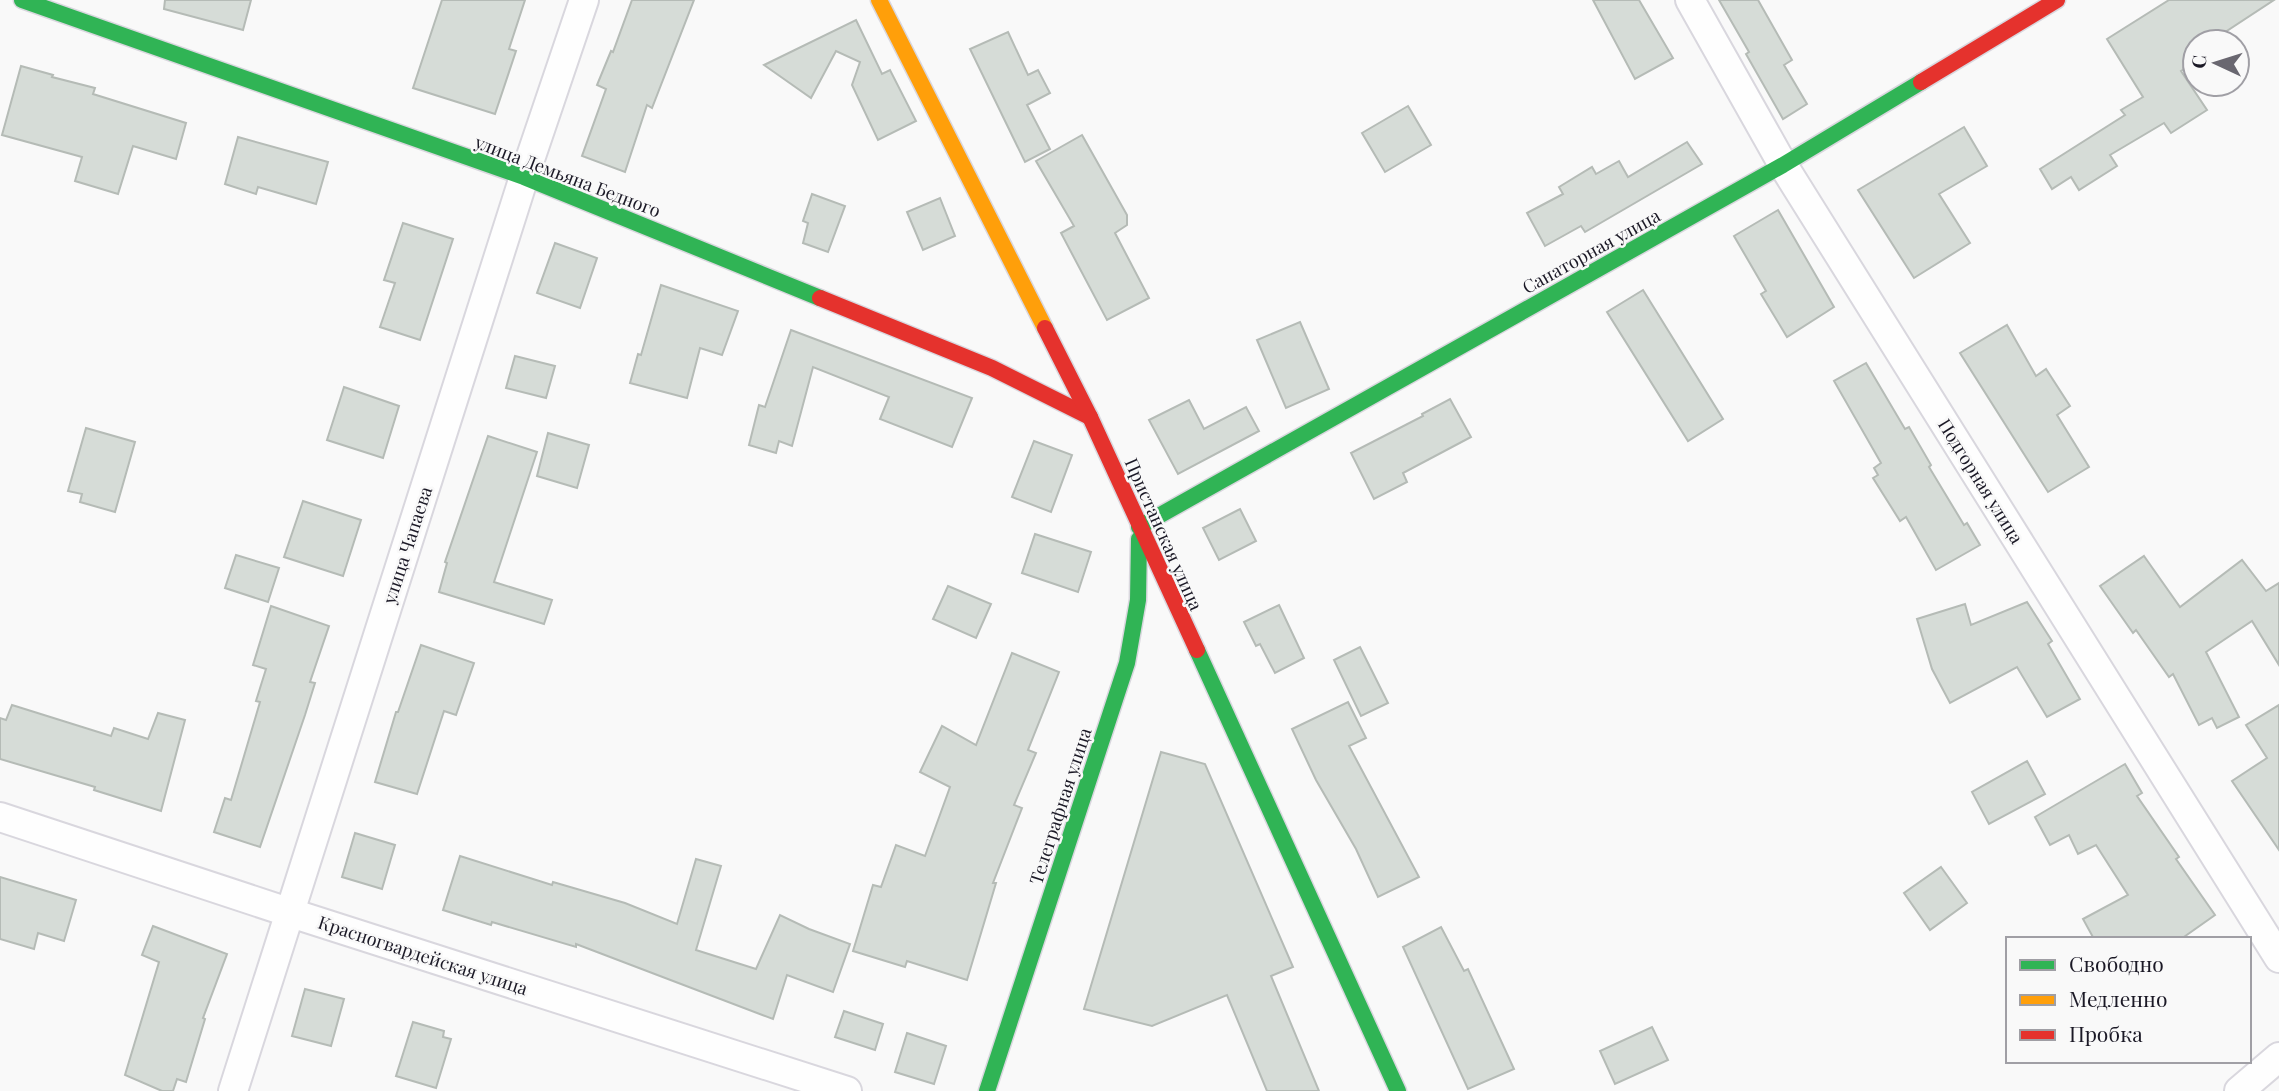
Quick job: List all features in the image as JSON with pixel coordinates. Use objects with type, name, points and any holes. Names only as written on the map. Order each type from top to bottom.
[{"type":"street","name":"улица Демьяна Бедного","points":[[22,0],[524,177],[992,368],[1090,417]]},
{"type":"street","name":"улица Чапаева","points":[[233,1091],[524,177],[584,0]]},
{"type":"street","name":"Пристанская улица","points":[[879,0],[1090,417],[1398,1091]]},
{"type":"street","name":"Подгорная улица","points":[[1690,0],[1783,164],[2279,958]]},
{"type":"street","name":"Санаторная улица","points":[[1139,527],[1783,164],[2057,0]]},
{"type":"street","name":"Телеграфная улица","points":[[987,1091],[1127,663],[1139,600],[1139,527]]},
{"type":"street","name":"Красногвардейская улица","points":[[0,817],[847,1091]]},
{"type":"street","points":[[2239,1091],[2279,1057]]},
{"type":"building","points":[[165,0],[251,0],[243,30],[164,9]]},
{"type":"building","points":[[442,0],[525,0],[509,49],[516,51],[495,114],[413,88]]},
{"type":"building","points":[[632,0],[694,0],[652,108],[647,105],[625,172],[582,156],[606,89],[597,85],[611,51],[613,52]]},
{"type":"building","points":[[1593,0],[1639,0],[1673,58],[1635,79]]},
{"type":"building","points":[[1719,0],[1758,0],[1792,60],[1784,65],[1807,104],[1783,119]]},
{"type":"building","points":[[2169,0],[2274,0],[2231,28],[2181,28],[2181,98],[2199,98],[2207,110],[2171,133],[2164,123],[2110,155],[2117,166],[2079,190],[2071,177],[2052,189],[2040,169],[2125,115],[2121,110],[2143,97],[2107,39]]},
{"type":"building","points":[[856,20],[882,74],[890,70],[916,121],[878,140],[852,85],[860,62],[836,51],[811,98],[764,65]]},
{"type":"building","points":[[1008,32],[1028,75],[1038,70],[1050,93],[1027,105],[1050,149],[1025,162],[970,49]]},
{"type":"building","points":[[21,66],[95,88],[93,94],[186,123],[176,159],[133,146],[118,194],[75,181],[82,157],[2,135]]},
{"type":"building","points":[[1408,106],[1431,145],[1385,172],[1362,133]]},
{"type":"building","points":[[1964,127],[1987,166],[1939,194],[1970,243],[1914,278],[1858,190]]},
{"type":"building","points":[[1082,135],[1127,215],[1127,225],[1115,233],[1149,298],[1107,320],[1061,233],[1074,226],[1036,161]]},
{"type":"building","points":[[238,137],[328,162],[316,204],[258,187],[256,194],[225,184]]},
{"type":"building","points":[[1687,142],[1702,164],[1585,232],[1581,226],[1545,246],[1527,213],[1563,194],[1559,187],[1592,167],[1596,174],[1619,161],[1628,177]]},
{"type":"building","points":[[812,194],[845,206],[828,252],[803,243],[808,223],[803,221]]},
{"type":"building","points":[[940,198],[955,236],[923,250],[907,212]]},
{"type":"building","points":[[1778,210],[1834,307],[1787,337],[1761,294],[1766,291],[1734,236]]},
{"type":"building","points":[[403,223],[453,239],[420,340],[380,327],[395,283],[384,280]]},
{"type":"building","points":[[555,243],[597,258],[580,308],[537,293]]},
{"type":"building","points":[[661,285],[738,311],[722,355],[700,348],[687,398],[630,383]]},
{"type":"building","points":[[1643,290],[1723,419],[1688,441],[1607,312]]},
{"type":"building","points":[[1300,322],[1329,389],[1286,408],[1257,340]]},
{"type":"building","points":[[2007,325],[2036,376],[2046,369],[2070,406],[2057,415],[2089,467],[2048,492],[1960,353]]},
{"type":"building","points":[[791,330],[972,398],[952,447],[880,419],[889,397],[813,367],[792,446],[779,441],[776,453],[749,445],[759,405],[765,407]]},
{"type":"building","points":[[515,356],[555,366],[546,398],[506,388]]},
{"type":"building","points":[[1866,363],[1905,429],[1909,427],[1931,465],[1929,467],[1964,525],[1967,523],[1980,545],[1936,570],[1906,517],[1900,521],[1873,478],[1878,475],[1874,468],[1881,463],[1834,381]]},
{"type":"building","points":[[344,387],[399,406],[383,458],[327,440]]},
{"type":"building","points":[[1450,399],[1471,437],[1403,473],[1407,482],[1374,499],[1351,453]]},
{"type":"building","points":[[1189,400],[1204,429],[1246,407],[1259,431],[1178,474],[1149,420]]},
{"type":"building","points":[[86,428],[135,442],[115,512],[80,502],[82,494],[68,491]]},
{"type":"building","points":[[548,433],[589,445],[577,488],[537,476]]},
{"type":"building","points":[[488,436],[537,452],[494,582],[552,600],[544,624],[439,592],[447,563],[445,562]]},
{"type":"building","points":[[1034,441],[1072,455],[1051,512],[1012,497]]},
{"type":"building","points":[[303,501],[361,520],[343,576],[284,557]]},
{"type":"building","points":[[1240,509],[1256,541],[1219,560],[1203,528]]},
{"type":"building","points":[[1035,534],[1091,552],[1078,592],[1022,573]]},
{"type":"building","points":[[236,555],[279,568],[268,602],[225,588]]},
{"type":"building","points":[[2144,556],[2180,607],[2242,560],[2266,591],[2279,583],[2279,665],[2252,621],[2206,652],[2239,717],[2217,728],[2212,718],[2199,725],[2173,674],[2169,677],[2136,630],[2133,633],[2100,586]]},
{"type":"building","points":[[948,586],[991,604],[976,638],[933,619]]},
{"type":"building","points":[[2027,602],[2052,641],[2048,644],[2080,699],[2047,717],[2017,667],[1950,703],[1932,669],[1917,619],[1965,604],[1971,625]]},
{"type":"building","points":[[1279,605],[1304,658],[1275,673],[1260,644],[1256,646],[1244,622]]},
{"type":"building","points":[[271,606],[329,626],[310,682],[315,683],[260,847],[214,832],[225,798],[231,800],[260,702],[256,701],[266,669],[253,665]]},
{"type":"building","points":[[421,645],[474,663],[456,715],[444,711],[417,794],[375,782],[396,712]]},
{"type":"building","points":[[1360,647],[1388,703],[1361,716],[1334,660]]},
{"type":"building","points":[[1012,653],[1059,672],[1028,750],[1036,753],[1014,805],[1022,808],[993,883],[996,883],[967,980],[907,961],[905,967],[853,951],[873,885],[881,887],[896,845],[925,856],[950,787],[920,772],[942,726],[976,745]]},
{"type":"building","points":[[1348,702],[1366,738],[1349,746],[1419,877],[1378,897],[1356,849],[1316,780],[1292,729]]},
{"type":"building","points":[[12,705],[111,736],[114,728],[148,739],[158,713],[185,720],[161,811],[94,790],[95,787],[0,759],[0,718],[6,720]]},
{"type":"building","points":[[2279,705],[2279,850],[2232,781],[2267,758],[2246,725]]},
{"type":"building","points":[[1161,752],[1205,764],[1293,967],[1271,976],[1319,1091],[1267,1091],[1227,995],[1152,1026],[1084,1009]]},
{"type":"building","points":[[2027,761],[2045,794],[1989,824],[1972,792]]},
{"type":"building","points":[[2125,764],[2142,793],[2137,796],[2215,915],[2184,937],[2093,937],[2083,919],[2128,895],[2096,845],[2078,854],[2069,835],[2050,845],[2035,817]]},
{"type":"building","points":[[355,833],[395,845],[382,889],[342,877]]},
{"type":"building","points":[[460,856],[552,885],[553,882],[625,903],[677,924],[696,859],[721,866],[696,950],[756,969],[780,915],[850,944],[833,992],[787,975],[773,1019],[576,944],[576,947],[443,910]]},
{"type":"building","points":[[1941,867],[1967,903],[1930,930],[1904,893]]},
{"type":"building","points":[[0,877],[76,900],[64,941],[38,933],[34,949],[0,939]]},
{"type":"building","points":[[153,926],[227,954],[203,1018],[205,1019],[186,1082],[177,1079],[173,1091],[162,1091],[125,1075],[159,962],[142,955]]},
{"type":"building","points":[[1441,927],[1464,971],[1468,969],[1514,1069],[1468,1089],[1403,947]]},
{"type":"building","points":[[305,989],[344,999],[331,1046],[292,1036]]},
{"type":"building","points":[[844,1011],[883,1024],[875,1050],[835,1037]]},
{"type":"building","points":[[413,1022],[444,1031],[443,1037],[451,1039],[436,1088],[396,1076]]},
{"type":"building","points":[[1652,1027],[1668,1060],[1615,1084],[1600,1051]]},
{"type":"building","points":[[907,1033],[946,1046],[934,1084],[895,1072]]},
{"type":"traffic: fast","points":[[22,0],[524,177],[820,298]]},
{"type":"traffic: fast","points":[[1139,527],[1783,165],[1921,82]]},
{"type":"traffic: fast","points":[[987,1091],[1127,663],[1138,600],[1139,539]]},
{"type":"traffic: fast","points":[[1197,650],[1398,1091]]},
{"type":"traffic: slow","points":[[879,0],[1045,328]]},
{"type":"traffic: jam","points":[[1921,82],[2057,0]]},
{"type":"traffic: jam","points":[[820,298],[992,368],[1090,417]]},
{"type":"traffic: jam","points":[[1045,328],[1090,417],[1197,650]]}]
